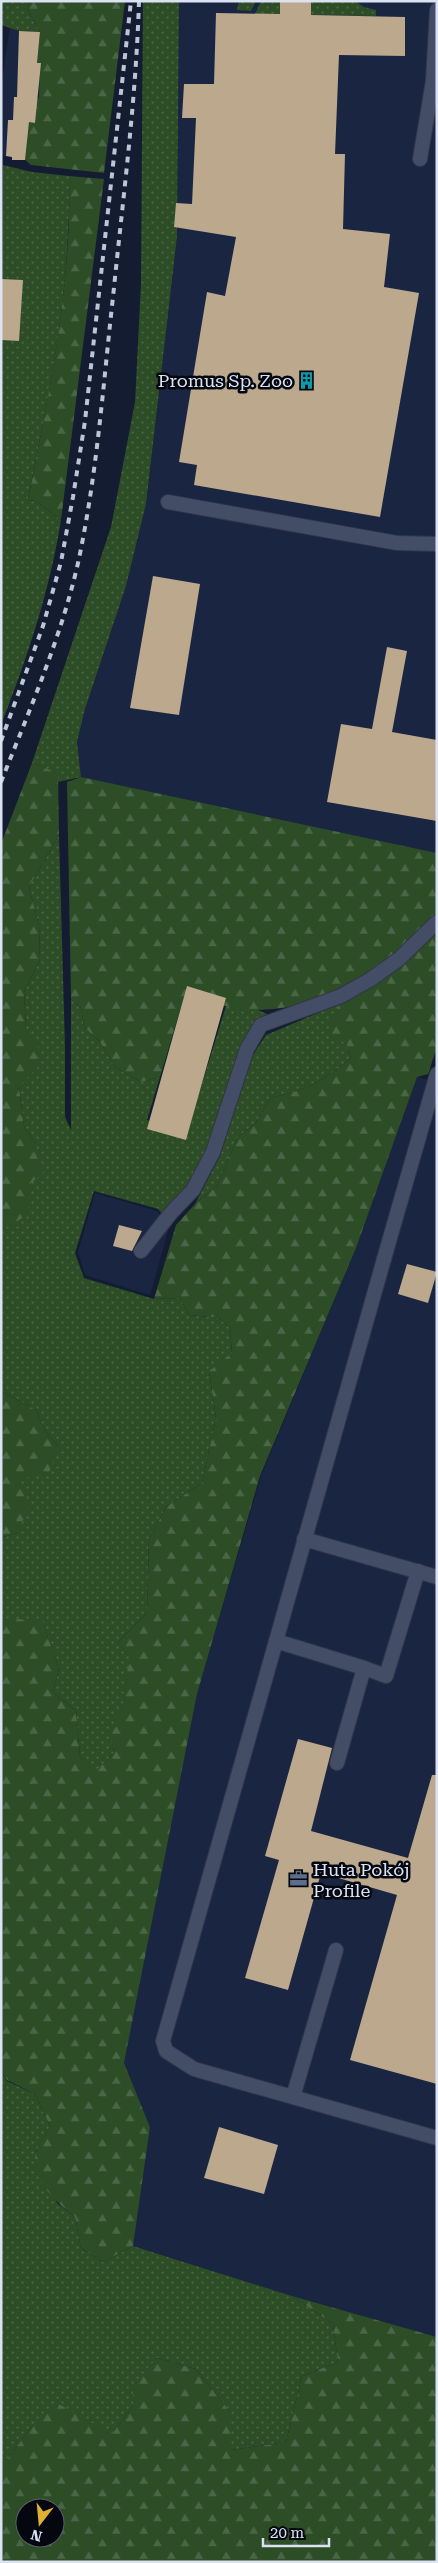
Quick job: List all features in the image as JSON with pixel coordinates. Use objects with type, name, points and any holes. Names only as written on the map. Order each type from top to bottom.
[{"type":"street","points":[[420,159],[432,81],[437,10]]},
{"type":"street","points":[[168,502],[397,543],[437,544]]},
{"type":"street","points":[[141,1251],[171,1213],[193,1190],[213,1152],[247,1049],[261,1025],[341,996],[371,979],[399,959],[437,922]]},
{"type":"street","points":[[437,1074],[304,1539],[164,2041],[166,2051],[194,2069],[437,2138]]},
{"type":"street","points":[[304,1539],[437,1577]]},
{"type":"street","points":[[276,1641],[386,1676],[418,1571]]},
{"type":"street","points":[[337,1762],[364,1668]]},
{"type":"street","points":[[292,2097],[336,1950]]},
{"type":"shaded area","points":[[179,1],[437,1],[437,853],[81,777],[77,743],[85,709],[126,586],[146,504],[177,237]]},
{"type":"shaded area","points":[[10,27],[19,31],[40,32],[37,62],[41,63],[39,98],[29,122],[23,158],[1,156],[1,86]]},
{"type":"shaded area","name":"Huta Pokój Profile","points":[[417,1077],[437,1082],[437,2337],[292,2296],[133,2246],[150,2127],[124,2063],[197,1694],[261,1476],[356,1248]]},
{"type":"shaded area","points":[[95,1193],[157,1211],[169,1228],[150,1295],[85,1275],[78,1252]]},
{"type":"green space","points":[[1,1],[29,1],[27,8],[40,32],[19,31],[1,25]]},
{"type":"green space","points":[[29,1],[125,1],[104,173],[31,165],[23,158],[29,122],[37,98],[39,98],[40,63],[37,63],[40,32],[27,8]]},
{"type":"green space","points":[[143,1],[179,1],[177,237],[146,504],[126,586],[85,709],[77,742],[81,777],[58,782],[57,773],[32,763],[111,527],[135,402],[141,283]]},
{"type":"green space","points":[[239,1],[256,1],[251,11],[237,10]]},
{"type":"green space","points":[[261,1],[280,1],[280,14],[255,14]]},
{"type":"green space","points":[[311,1],[355,1],[364,7],[376,10],[376,16],[311,15]]},
{"type":"green space","points":[[3,165],[32,172],[69,176],[70,195],[65,283],[61,315],[52,377],[28,500],[36,501],[61,520],[51,572],[37,624],[1,725]]},
{"type":"green space","points":[[69,176],[104,179],[61,520],[36,501],[28,500],[58,339],[67,258]]},
{"type":"green space","points":[[32,763],[58,773],[59,835],[29,887],[39,925],[40,960],[24,992],[26,1029],[38,1042],[38,1067],[19,1087],[24,1126],[36,1144],[43,1173],[29,1185],[28,1215],[5,1228],[1,1227],[1,844]]},
{"type":"green space","points":[[81,777],[437,853],[437,915],[378,967],[336,992],[312,1001],[287,1007],[250,1010],[221,1005],[185,994],[160,1077],[141,1082],[115,1067],[100,1042],[84,1027],[81,1008],[71,999],[67,782]]},
{"type":"green space","points":[[59,835],[65,1046],[65,1117],[71,1130],[71,999],[81,1008],[84,1027],[100,1042],[115,1067],[141,1082],[160,1077],[147,1120],[187,1132],[226,1006],[258,1010],[271,1016],[258,1023],[209,1150],[194,1179],[164,1216],[158,1209],[94,1191],[75,1253],[84,1278],[154,1299],[180,1298],[189,1315],[219,1318],[230,1328],[232,1354],[209,1371],[216,1418],[202,1483],[166,1507],[149,1539],[147,1613],[118,1642],[130,1656],[124,1702],[111,1732],[114,1753],[95,1773],[80,1756],[76,1711],[53,1692],[59,1669],[43,1623],[1,1621],[1,1538],[18,1532],[17,1480],[59,1447],[45,1431],[36,1410],[1,1391],[1,1227],[5,1228],[29,1185],[36,1144],[24,1126],[19,1086],[26,1030],[24,992],[40,960],[39,925],[29,887]]},
{"type":"green space","points":[[437,930],[437,1047],[428,1074],[417,1077],[356,1248],[260,1476],[197,1694],[124,2063],[150,2127],[133,2246],[103,2262],[81,2248],[75,2217],[52,2197],[36,2170],[37,2150],[50,2126],[35,2094],[7,2080],[1,2071],[1,1621],[10,1618],[43,1622],[59,1669],[53,1692],[76,1711],[80,1756],[95,1772],[114,1753],[110,1732],[124,1702],[129,1656],[118,1642],[147,1613],[149,1539],[166,1507],[202,1483],[216,1418],[209,1371],[232,1353],[230,1328],[219,1318],[189,1315],[180,1298],[154,1299],[176,1225],[195,1204],[217,1186],[238,1137],[256,1123],[270,1098],[294,1092],[314,1084],[351,1058],[346,1043],[331,1038],[330,1018],[341,1003]]},
{"type":"green space","points":[[341,1003],[346,1043],[351,1058],[314,1084],[294,1092],[270,1098],[256,1123],[238,1137],[217,1186],[195,1204],[220,1156],[253,1055],[266,1035]]},
{"type":"green space","points":[[1,1391],[36,1410],[45,1431],[59,1447],[49,1473],[17,1480],[30,1504],[18,1532],[1,1538]]},
{"type":"green space","points":[[1,2071],[7,2081],[35,2094],[50,2126],[36,2152],[57,2203],[75,2217],[81,2248],[103,2262],[133,2246],[292,2296],[333,2324],[338,2362],[302,2376],[286,2442],[231,2450],[231,2413],[196,2369],[157,2358],[134,2385],[133,2406],[112,2434],[33,2425],[7,2459],[1,2459]]},
{"type":"green space","points":[[292,2296],[437,2337],[437,2562],[1,2562],[1,2459],[7,2459],[33,2425],[55,2402],[112,2434],[133,2406],[133,2385],[157,2358],[196,2369],[231,2413],[231,2450],[286,2442],[302,2376],[338,2362],[333,2324]]},
{"type":"building","points":[[280,1],[311,1],[311,15],[405,17],[405,56],[339,55],[335,154],[345,154],[343,229],[390,234],[384,287],[419,293],[380,517],[194,485],[197,465],[179,462],[207,292],[225,296],[236,237],[174,227],[176,203],[192,204],[196,118],[182,118],[184,84],[214,84],[216,13],[280,14]]},
{"type":"building","points":[[19,31],[40,32],[37,63],[41,63],[35,123],[29,122],[25,160],[12,160],[12,157],[6,156],[8,120],[13,120],[14,97],[17,97]]},
{"type":"building","points":[[1,279],[23,280],[19,341],[1,340]]},
{"type":"building","points":[[153,576],[200,584],[179,715],[130,708]]},
{"type":"building","points":[[387,647],[407,651],[392,732],[437,740],[437,821],[327,802],[341,724],[372,729]]},
{"type":"building","points":[[187,986],[226,998],[186,1140],[147,1129]]},
{"type":"building","points":[[119,1225],[142,1231],[132,1251],[113,1246]]},
{"type":"building","points":[[407,1264],[437,1272],[428,1303],[398,1294]]},
{"type":"building","points":[[298,1739],[332,1748],[311,1831],[408,1858],[432,1775],[437,1775],[437,2084],[350,2060],[397,1895],[321,1873],[288,1990],[245,1978],[279,1860],[265,1856]]},
{"type":"building","points":[[219,2127],[278,2145],[264,2194],[204,2178]]},
{"type":"railway","points":[[1,741],[43,626],[61,562],[73,497],[85,421],[131,1]]},
{"type":"railway","points":[[1,782],[54,647],[71,591],[85,530],[99,430],[125,186],[135,75],[139,1]]},
{"type":"place","name":"Promus Sp. Zoo","points":[[307,380]]},
{"type":"place","name":"Huta Pokój Profile","points":[[299,1879]]}]
